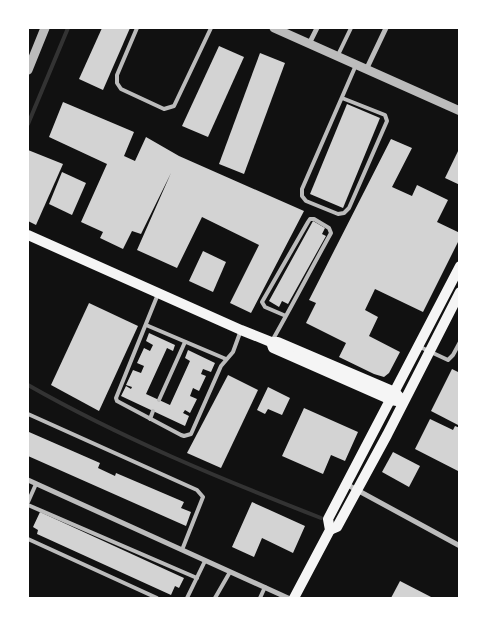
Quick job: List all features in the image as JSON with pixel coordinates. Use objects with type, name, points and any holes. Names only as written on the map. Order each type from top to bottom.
[{"type":"main road","points":[[28,234],[158,294],[271,342],[273,348],[403,401]]},
{"type":"main road","points":[[330,530],[337,527],[403,401],[423,349],[460,266]]},
{"type":"main road","points":[[294,598],[330,530],[328,519],[393,396],[460,292]]},
{"type":"street","points":[[28,70],[46,28]]},
{"type":"street","points":[[277,28],[337,57],[460,111]]},
{"type":"street","points":[[309,44],[317,28]]},
{"type":"street","points":[[366,70],[386,28]]},
{"type":"street","points":[[28,480],[288,598]]},
{"type":"street","points":[[346,484],[460,546]]},
{"type":"lane","points":[[137,28],[117,75],[117,83],[121,89],[164,109],[174,106],[211,28]]},
{"type":"lane","points":[[337,57],[351,28]]},
{"type":"lane","points":[[342,98],[385,115],[387,121],[349,208],[344,214],[338,214],[306,201],[302,196],[302,189],[356,65]]},
{"type":"lane","points":[[271,342],[286,316],[331,233],[329,228],[314,219],[310,219],[308,222],[262,302],[265,307],[286,316]]},
{"type":"lane","points":[[158,294],[116,398],[119,403],[181,435],[190,434],[221,366],[233,352],[241,330]]},
{"type":"lane","points":[[146,324],[226,359]]},
{"type":"lane","points":[[159,400],[185,342]]},
{"type":"lane","points":[[423,349],[448,360],[460,342]]},
{"type":"lane","points":[[150,419],[153,411]]},
{"type":"lane","points":[[28,414],[197,490],[203,497],[182,550]]},
{"type":"lane","points":[[36,484],[28,503],[197,578]]},
{"type":"lane","points":[[28,539],[158,598]]},
{"type":"lane","points":[[187,598],[206,561]]},
{"type":"lane","points":[[215,598],[230,572]]},
{"type":"lane","points":[[260,598],[265,587]]},
{"type":"building","points":[[102,28],[130,28],[103,90],[79,79]]},
{"type":"building","points":[[219,46],[244,57],[208,137],[182,126]]},
{"type":"building","points":[[260,53],[285,63],[244,174],[219,164]]},
{"type":"building","points":[[63,102],[134,132],[124,156],[135,161],[146,137],[179,156],[304,211],[251,313],[230,303],[259,245],[202,217],[177,268],[137,250],[171,173],[141,234],[132,231],[123,249],[100,238],[103,232],[81,222],[107,164],[49,137]]},
{"type":"building","points":[[347,104],[380,118],[343,208],[310,194]]},
{"type":"building","points":[[391,139],[412,148],[392,187],[412,196],[417,185],[448,200],[437,222],[460,233],[460,238],[423,312],[375,289],[365,310],[378,317],[369,336],[400,352],[389,373],[384,377],[339,357],[346,343],[306,323],[316,303],[309,300]]},
{"type":"building","points":[[460,147],[460,185],[445,178]]},
{"type":"building","points":[[28,150],[63,164],[36,225],[28,221]]},
{"type":"building","points":[[62,172],[86,183],[72,215],[49,204]]},
{"type":"building","points":[[313,221],[325,228],[322,234],[326,236],[288,304],[282,301],[279,307],[269,301]]},
{"type":"building","points":[[203,251],[226,262],[213,292],[189,281]]},
{"type":"building","points":[[89,303],[138,326],[99,411],[51,385]]},
{"type":"building","points":[[149,333],[175,345],[173,351],[167,348],[146,394],[170,405],[190,361],[185,358],[188,350],[215,363],[211,372],[203,369],[201,374],[206,376],[199,391],[193,388],[190,396],[197,399],[190,413],[185,410],[183,413],[189,416],[185,426],[121,396],[126,386],[131,389],[132,387],[126,385],[133,370],[141,373],[144,366],[137,363],[144,348],[150,351],[153,345],[146,341]]},
{"type":"building","points":[[452,369],[460,373],[460,426],[431,411]]},
{"type":"building","points":[[228,375],[258,390],[221,468],[187,453]]},
{"type":"building","points":[[268,387],[290,398],[282,415],[268,409],[265,414],[257,410]]},
{"type":"building","points":[[304,408],[358,432],[345,461],[331,455],[323,474],[282,456]]},
{"type":"building","points":[[430,419],[453,430],[455,426],[460,428],[460,472],[415,449]]},
{"type":"building","points":[[29,432],[100,463],[98,468],[115,476],[116,473],[184,502],[181,508],[191,512],[186,526],[28,456]]},
{"type":"building","points":[[393,452],[420,466],[409,487],[382,472]]},
{"type":"building","points":[[252,502],[305,526],[293,553],[262,538],[254,557],[232,547]]},
{"type":"building","points":[[40,512],[184,578],[179,588],[175,586],[171,595],[37,534],[38,530],[33,527]]},
{"type":"building","points":[[400,581],[433,598],[391,598]]},
{"type":"waterway","points":[[28,124],[68,28]]},
{"type":"waterway","points":[[28,385],[99,423],[172,457],[321,518]]}]
